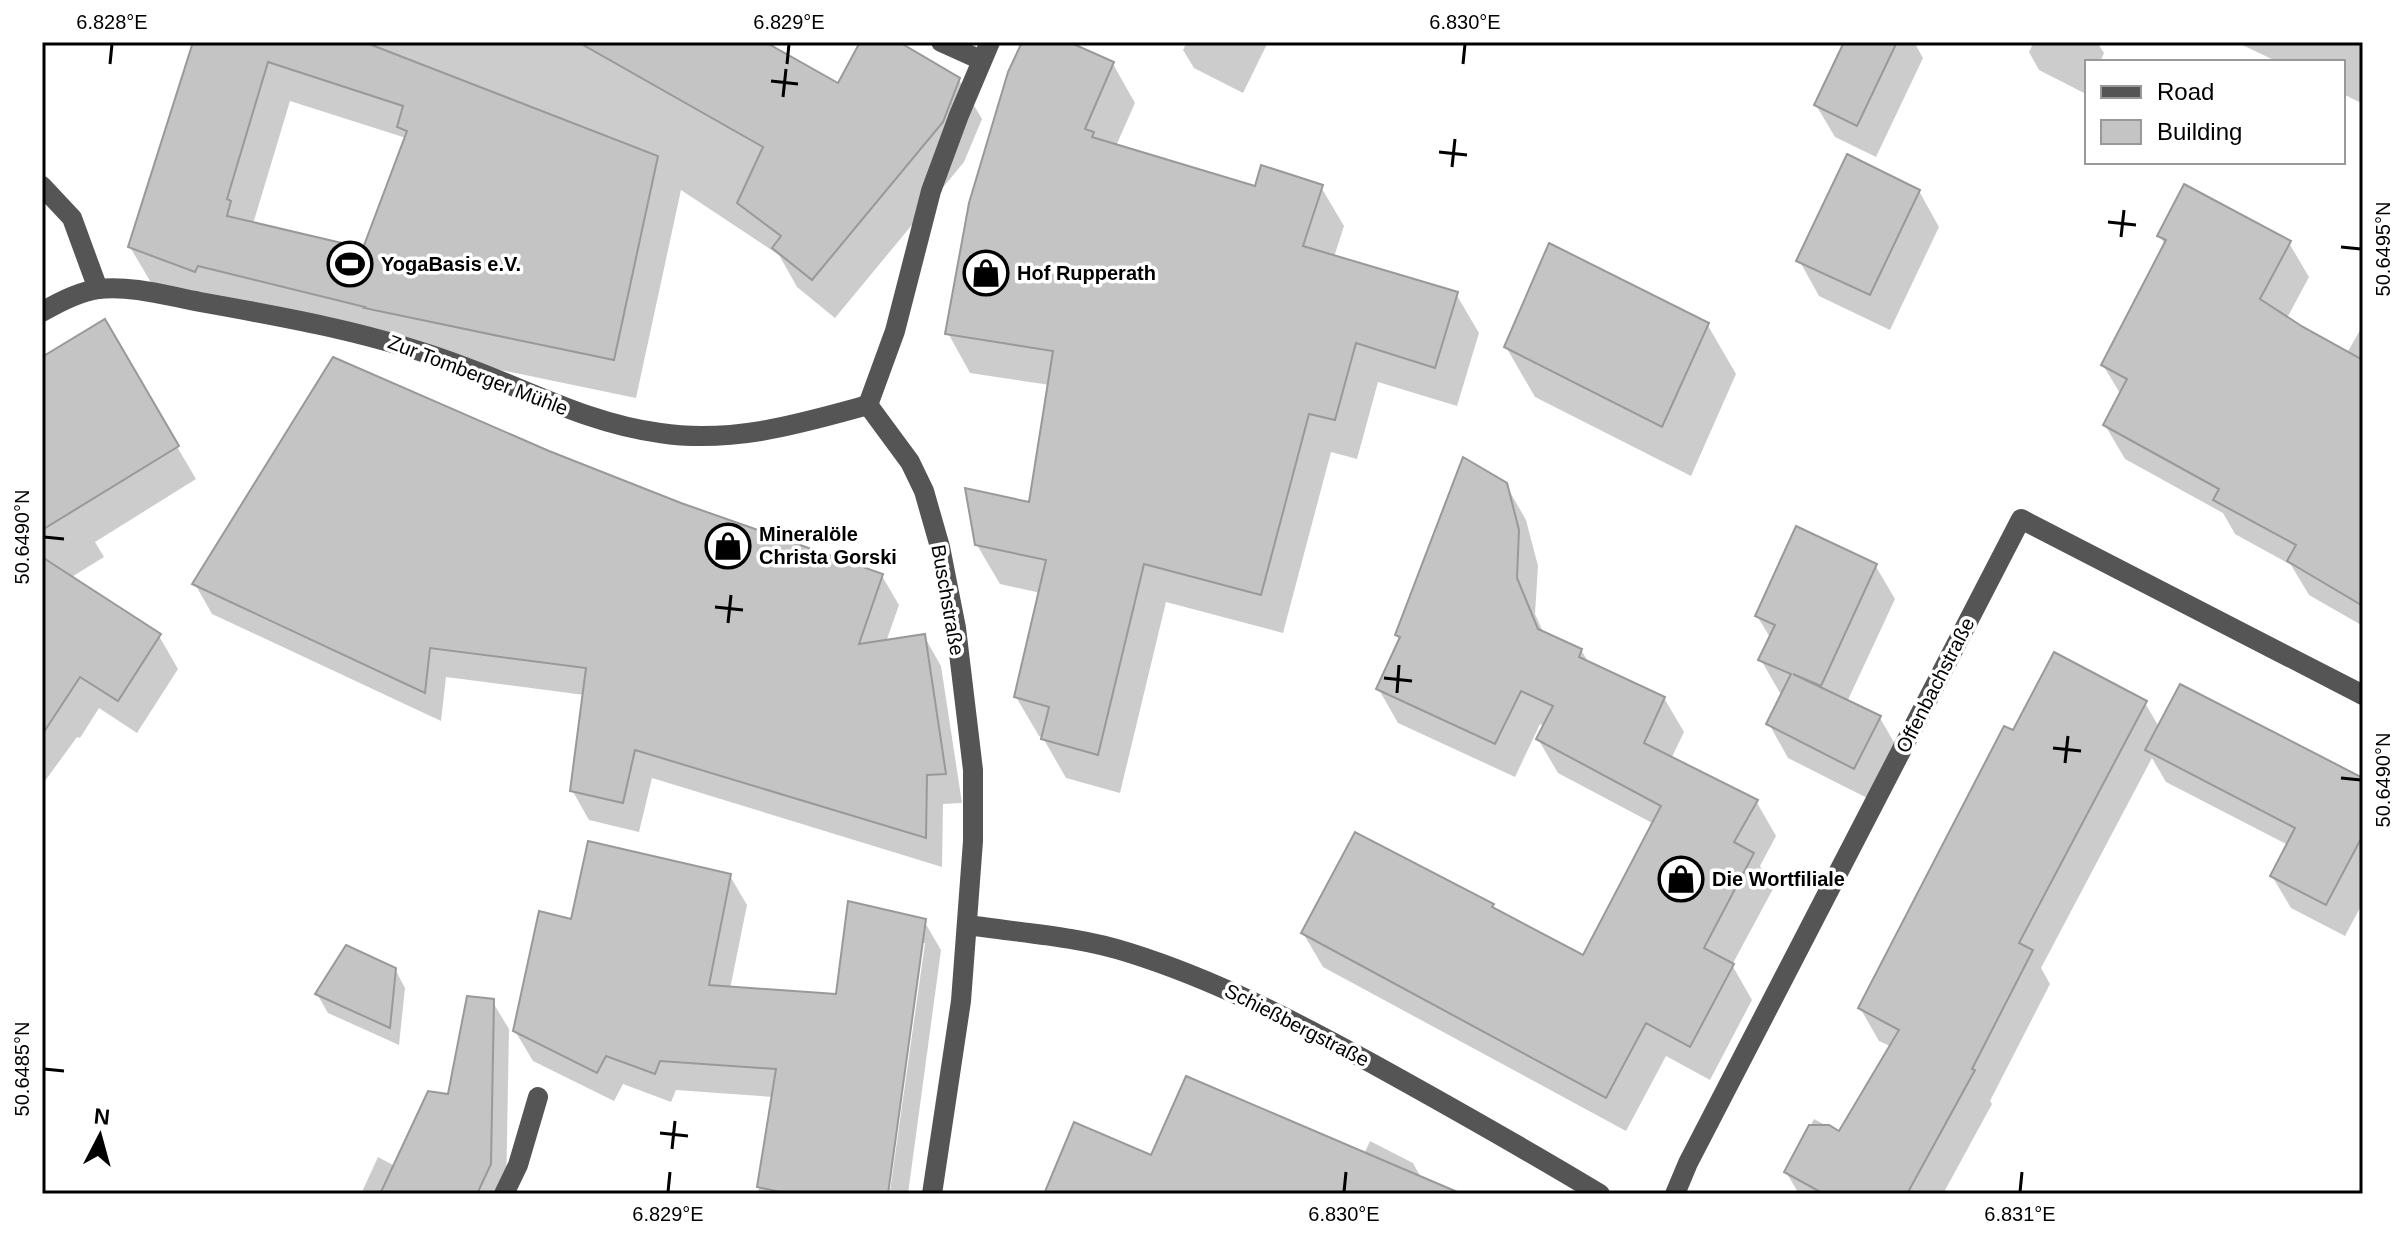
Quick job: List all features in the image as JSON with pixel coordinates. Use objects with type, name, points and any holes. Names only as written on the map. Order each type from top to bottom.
[{"type":"street","points":[[868,405],[895,331],[931,191],[986,51],[941,42]]},
{"type":"street","points":[[42,186],[72,218],[98,289]]},
{"type":"street","name":"Zur Tomberger Mühle","points":[[42,312],[62,301],[98,289],[133,290],[305,321],[374,337],[464,366],[585,416],[663,434],[741,436],[868,405]]},
{"type":"street","name":"Buschstraße","points":[[868,405],[910,462],[924,491],[940,547],[956,628],[973,770],[968,925],[961,1001],[932,1194]]},
{"type":"street","name":"Offenbachstraße","points":[[1675,1194],[1688,1163],[2021,519],[2363,695]]},
{"type":"street","name":"Schießbergstraße","points":[[968,925],[1114,949],[1204,979],[1314,1031],[1600,1194]]},
{"type":"street","points":[[504,1194],[518,1165],[538,1097]]},
{"type":"building","points":[[193,42],[364,42],[658,156],[614,360],[364,308],[198,266],[195,272],[128,247]],"holes":[[[268,62],[403,106],[397,127],[407,131],[363,248],[227,216],[231,201],[227,199]]]},
{"type":"building","points":[[578,42],[765,42],[838,83],[860,42],[899,42],[960,78],[943,122],[812,280],[772,248],[781,236],[737,203],[763,147]]},
{"type":"building","points":[[1022,42],[1069,42],[1114,62],[1085,129],[1094,132],[1092,137],[1255,186],[1261,165],[1323,185],[1303,246],[1458,292],[1435,368],[1356,343],[1335,420],[1309,414],[1261,595],[1144,564],[1098,755],[1041,739],[1049,707],[1014,697],[1046,560],[975,545],[965,488],[1029,502],[1053,351],[945,334],[969,203],[1008,72]]},
{"type":"building","points":[[1844,42],[1897,42],[1857,126],[1814,105]]},
{"type":"building","points":[[1847,154],[1920,190],[1870,295],[1796,261]]},
{"type":"building","points":[[2184,184],[2291,241],[2260,299],[2363,360],[2363,606],[2287,561],[2296,545],[2213,500],[2219,489],[2103,425],[2127,379],[2101,365],[2166,240],[2157,236]]},
{"type":"building","points":[[1549,243],[1709,323],[1662,427],[1504,347]]},
{"type":"building","points":[[105,319],[179,446],[42,530],[42,357]]},
{"type":"building","points":[[333,357],[549,451],[681,503],[883,574],[859,644],[925,634],[946,774],[927,775],[926,838],[635,750],[623,803],[570,791],[586,668],[430,648],[425,693],[192,584]]},
{"type":"building","points":[[1463,457],[1507,483],[1519,530],[1517,578],[1538,629],[1582,649],[1579,657],[1665,697],[1644,743],[1758,800],[1734,842],[1754,853],[1704,948],[1734,964],[1690,1047],[1646,1023],[1606,1098],[1301,933],[1355,832],[1494,904],[1492,907],[1583,955],[1661,806],[1536,739],[1553,706],[1521,691],[1495,744],[1376,689],[1400,637],[1395,635]]},
{"type":"building","points":[[1796,526],[1877,564],[1821,686],[1793,674],[1881,716],[1854,769],[1766,724],[1791,674],[1758,660],[1775,625],[1755,616]]},
{"type":"building","points":[[42,557],[161,634],[118,701],[80,677],[42,735]]},
{"type":"building","points":[[2054,652],[2147,701],[2019,943],[2033,950],[1972,1069],[1975,1070],[1907,1194],[1824,1194],[1784,1172],[1809,1125],[1829,1125],[1839,1131],[1899,1030],[1858,1008],[2004,726],[2013,730]]},
{"type":"building","points":[[2180,684],[2363,778],[2363,835],[2326,905],[2270,876],[2295,828],[2145,750]]},
{"type":"building","points":[[588,841],[731,874],[709,985],[836,994],[848,901],[926,919],[888,1194],[789,1194],[757,1187],[776,1069],[660,1061],[655,1074],[606,1056],[597,1073],[513,1031],[539,911],[571,919]]},
{"type":"building","points":[[346,945],[396,968],[390,1028],[315,994]]},
{"type":"building","points":[[467,996],[494,999],[491,1164],[477,1194],[380,1194],[428,1091],[448,1094]]},
{"type":"building","points":[[1186,1076],[1462,1194],[1044,1194],[1074,1122],[1151,1155]]},
{"type":"place","name":"YogaBasis e.V.","points":[[350,264]]},
{"type":"place","name":"Hof Rupperath","points":[[986,273]]},
{"type":"place","name":"Mineralöle Christa Gorski","points":[[728,546]]},
{"type":"place","name":"Die Wortfiliale","points":[[1681,879]]}]
